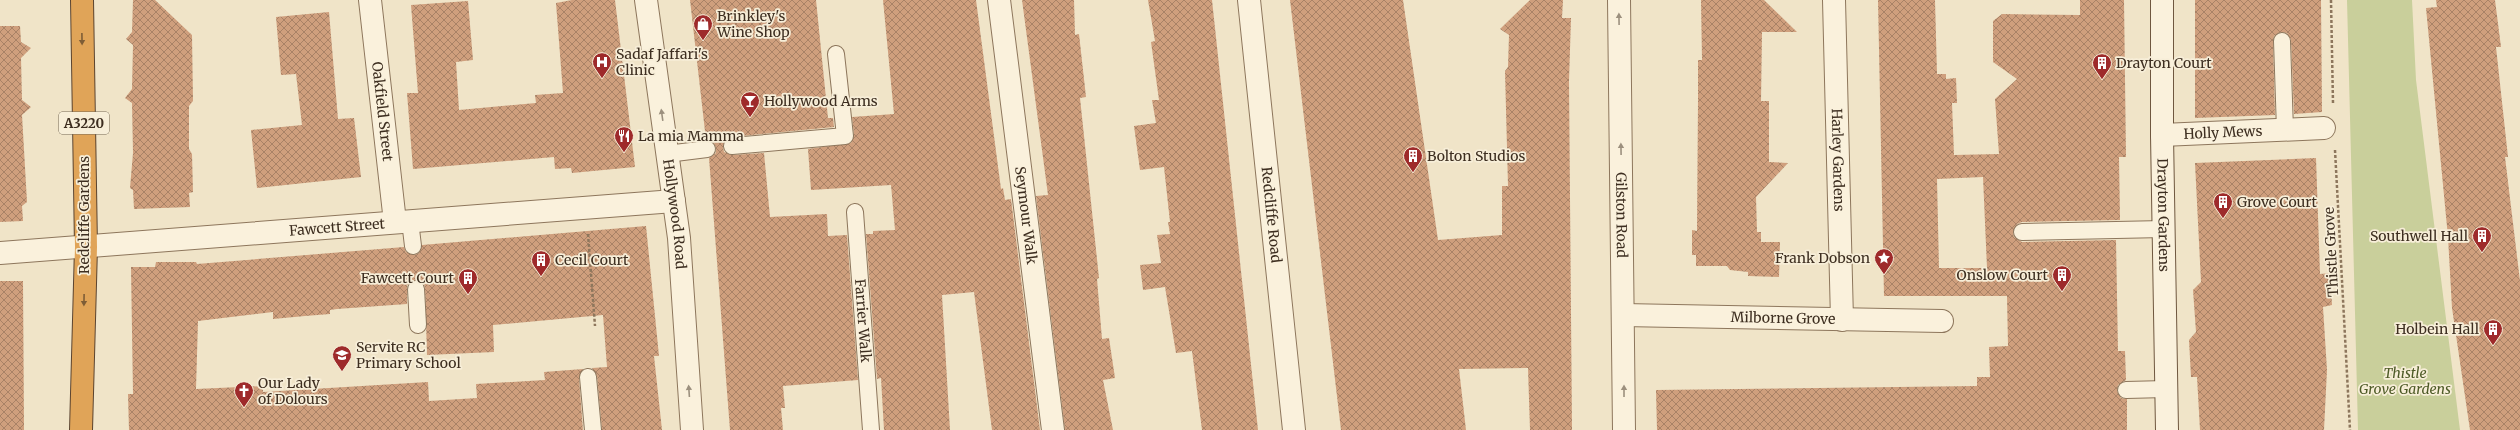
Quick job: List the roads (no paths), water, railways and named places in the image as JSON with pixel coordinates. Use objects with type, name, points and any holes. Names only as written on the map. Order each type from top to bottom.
[{"type":"highway","name":"Redcliffe Gardens","points":[[81,430],[86,247],[82,0]]},
{"type":"street","name":"Oakfield Street","points":[[370,0],[403,221]]},
{"type":"street","name":"Hollywood Road","points":[[646,0],[674,201],[692,430]]},
{"type":"street","name":"Seymour Walk","points":[[999,0],[1053,430]]},
{"type":"street","name":"Redcliffe Road","points":[[1249,0],[1294,430]]},
{"type":"street","name":"Gilston Road","points":[[1619,0],[1624,430]]},
{"type":"street","name":"Harley Gardens","points":[[1834,0],[1842,320]]},
{"type":"street","name":"Drayton Gardens","points":[[2162,0],[2162,135],[2167,430]]},
{"type":"street","name":"Holly Mews","points":[[2162,135],[2285,130],[2329,136]]},
{"type":"street","name":"Fawcett Street","points":[[0,253],[674,201]]},
{"type":"street","name":"Milborne Grove","points":[[1623,315],[1942,321]]},
{"type":"lane","points":[[2282,41],[2285,130]]},
{"type":"lane","points":[[732,146],[845,136],[836,54]]},
{"type":"lane","points":[[667,154],[707,149]]},
{"type":"lane","name":"Farrier Walk","points":[[855,212],[871,430]]},
{"type":"lane","points":[[403,221],[413,246]]},
{"type":"lane","points":[[2022,232],[2164,229]]},
{"type":"lane","points":[[416,289],[418,324]]},
{"type":"lane","points":[[588,377],[593,430]]},
{"type":"lane","points":[[2126,390],[2166,389]]},
{"type":"place","name":"Brinkley's Wine Shop","points":[[703,41]]},
{"type":"place","name":"Sadaf Jaffari's Clinic","points":[[602,79]]},
{"type":"place","name":"Drayton Court","points":[[2102,80]]},
{"type":"place","name":"Hollywood Arms","points":[[750,118]]},
{"type":"place","name":"La mia Mamma","points":[[624,153]]},
{"type":"place","name":"Bolton Studios","points":[[1413,173]]},
{"type":"place","name":"Grove Court","points":[[2223,219]]},
{"type":"place","name":"Southwell Hall","points":[[2482,253]]},
{"type":"place","name":"Frank Dobson","points":[[1884,275]]},
{"type":"place","name":"Cecil Court","points":[[541,277]]},
{"type":"place","name":"Onslow Court","points":[[2062,292]]},
{"type":"place","name":"Fawcett Court","points":[[468,295]]},
{"type":"place","name":"Holbein Hall","points":[[2493,346]]},
{"type":"place","name":"Servite RC Primary School","points":[[342,372]]},
{"type":"place","name":"Our Lady of Dolours","points":[[244,408]]},
{"type":"park label","name":"Thistle Grove Gardens","points":[[2405,382]]}]
